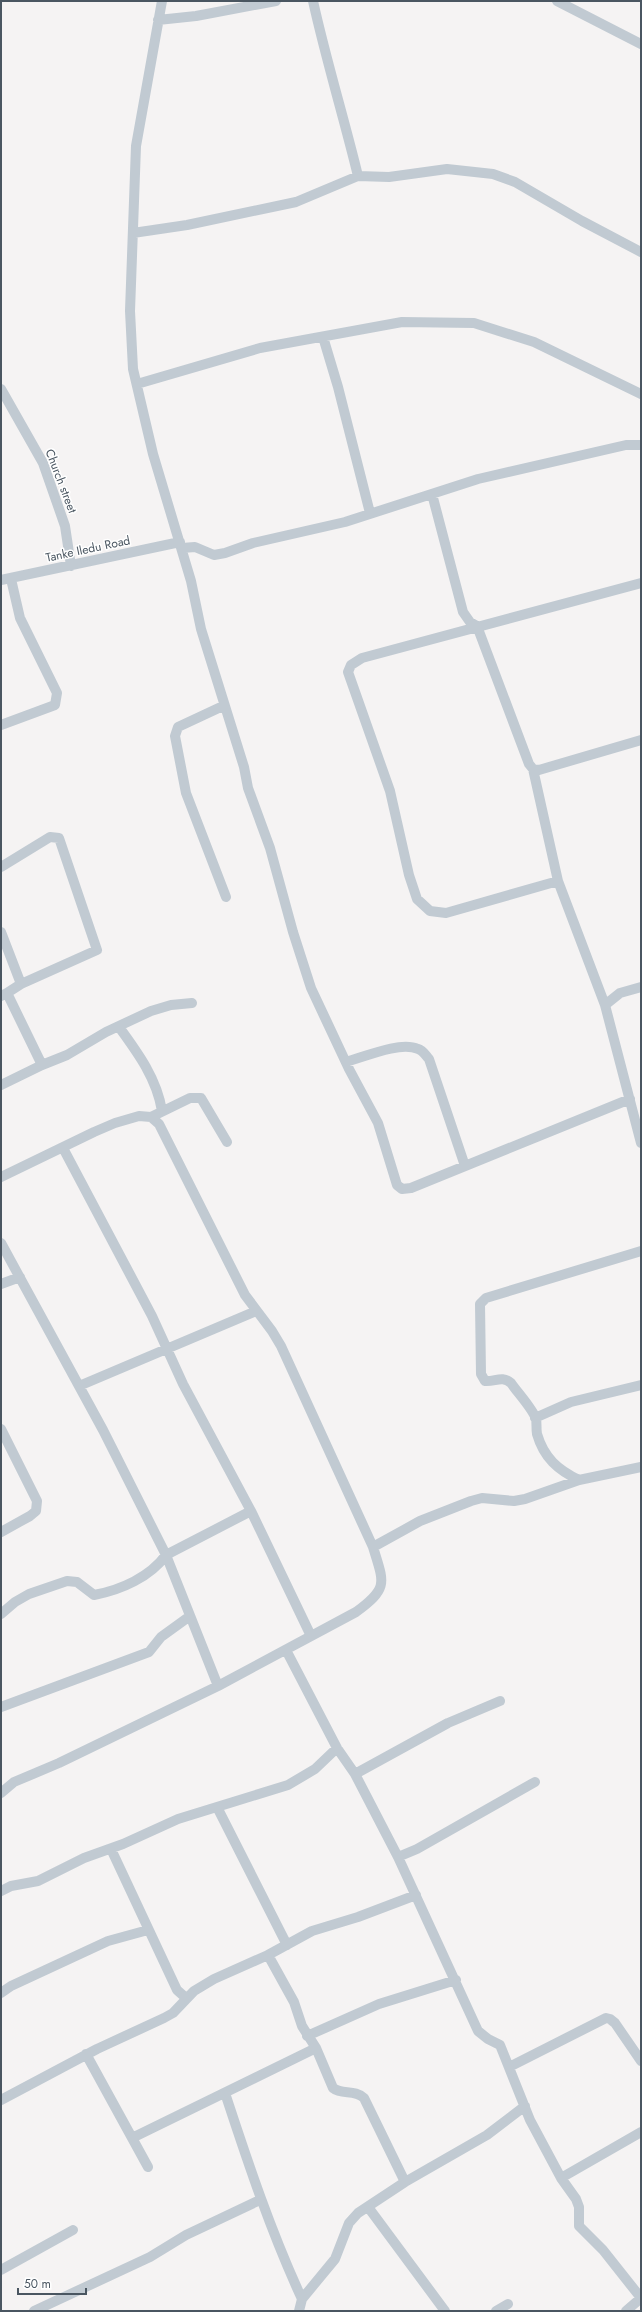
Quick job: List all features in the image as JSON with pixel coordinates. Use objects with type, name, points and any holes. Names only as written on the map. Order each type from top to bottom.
[{"type":"street","points":[[162,1],[136,146],[130,310],[133,369],[153,454],[181,545],[191,581],[201,629],[223,706],[244,767],[248,788],[270,848],[293,932],[311,988],[346,1062],[378,1123],[397,1185],[402,1189],[411,1188],[630,1099]]},
{"type":"street","points":[[158,20],[196,16],[276,1]]},
{"type":"street","points":[[313,1],[326,59],[343,114],[358,176]]},
{"type":"street","points":[[557,1],[641,44]]},
{"type":"street","points":[[133,233],[187,225],[296,202],[358,176],[389,177],[447,168],[493,174],[515,182],[582,221],[641,252]]},
{"type":"street","points":[[137,384],[260,348],[402,322],[474,323],[534,342],[641,394]]},
{"type":"street","points":[[323,337],[338,387],[370,513]]},
{"type":"street","name":"Church street","points":[[1,389],[43,463],[64,526],[71,566]]},
{"type":"street","name":"Tanke Iledu Road","points":[[6,580],[181,545],[195,547],[214,555],[225,553],[253,543],[345,522],[478,479],[626,445],[641,444]]},
{"type":"street","points":[[432,494],[463,612],[470,622],[478,626],[529,764],[534,769],[558,881],[605,1005],[606,1015],[641,1143]]},
{"type":"street","points":[[1,725],[55,705],[57,693],[20,618],[6,580]]},
{"type":"street","points":[[558,881],[446,913],[430,911],[417,899],[409,875],[390,791],[348,672],[351,665],[362,658],[641,583]]},
{"type":"street","points":[[223,706],[178,727],[175,736],[186,793],[226,897]]},
{"type":"street","points":[[534,769],[548,768],[641,740]]},
{"type":"street","points":[[1,867],[50,837],[59,838],[97,950],[21,984],[4,995],[42,1065]]},
{"type":"street","points":[[1,932],[21,984]]},
{"type":"street","points":[[605,1005],[620,993],[641,987]]},
{"type":"street","points":[[1,1084],[67,1055],[101,1034],[151,1011],[171,1005],[192,1003]]},
{"type":"street","points":[[119,1026],[152,1078],[160,1095],[162,1111]]},
{"type":"street","points":[[346,1062],[391,1049],[410,1046],[420,1049],[429,1059],[465,1166]]},
{"type":"street","points":[[1,1177],[64,1148],[94,1132],[138,1116],[151,1117],[190,1098],[201,1098],[227,1142]]},
{"type":"street","points":[[1,1793],[14,1782],[59,1763],[218,1686],[286,1650],[356,1612],[373,1600],[380,1589],[380,1570],[373,1547],[280,1346],[272,1331],[256,1311],[208,1225],[159,1124],[151,1117]]},
{"type":"street","points":[[64,1148],[152,1316],[166,1350],[251,1511],[311,1636]]},
{"type":"street","points":[[1,1243],[79,1386],[166,1555],[218,1686]]},
{"type":"street","points":[[579,1480],[561,1472],[553,1463],[543,1448],[537,1433],[535,1418],[506,1379],[485,1381],[481,1374],[480,1304],[486,1298],[641,1251]]},
{"type":"street","points":[[1,1284],[20,1277]]},
{"type":"street","points":[[79,1386],[256,1311]]},
{"type":"street","points":[[535,1418],[571,1402],[641,1385]]},
{"type":"street","points":[[1,1429],[37,1501],[36,1511],[30,1516],[1,1532]]},
{"type":"street","points":[[373,1547],[420,1521],[470,1501],[482,1498],[514,1501],[525,1499],[579,1480],[641,1467]]},
{"type":"street","points":[[1,1614],[15,1602],[29,1594],[67,1581],[77,1582],[94,1595],[104,1593],[145,1576],[158,1566],[166,1555],[251,1511]]},
{"type":"street","points":[[1,1707],[149,1652],[161,1637],[190,1616]]},
{"type":"street","points":[[286,1650],[337,1748],[355,1774],[398,1857],[478,2030],[488,2040],[500,2045],[525,2106],[561,2178],[579,2207],[579,2226],[603,2250],[641,2298],[626,2311]]},
{"type":"street","points":[[355,1774],[448,1723],[500,1701]]},
{"type":"street","points":[[1,1891],[11,1886],[38,1881],[84,1858],[111,1849],[165,1824],[288,1785],[315,1769],[337,1748]]},
{"type":"street","points":[[398,1857],[417,1849],[536,1782]]},
{"type":"street","points":[[217,1807],[287,1945]]},
{"type":"street","points":[[111,1849],[177,1990],[186,1998]]},
{"type":"street","points":[[2,2097],[86,2054],[173,2013],[186,1998],[214,1979],[268,1955],[319,1928],[358,1917],[416,1895]]},
{"type":"street","points":[[1,1993],[11,1986],[93,1947],[148,1930]]},
{"type":"street","points":[[268,1955],[294,2002],[307,2036],[316,2048],[333,2088],[337,2091],[353,2091],[364,2098],[405,2182]]},
{"type":"street","points":[[307,2036],[379,2004],[456,1980]]},
{"type":"street","points":[[509,2067],[606,2018],[615,2023],[641,2061]]},
{"type":"street","points":[[132,2138],[316,2048]]},
{"type":"street","points":[[86,2054],[148,2167]]},
{"type":"street","points":[[225,2093],[260,2200],[279,2249],[302,2300]]},
{"type":"street","points":[[299,2311],[302,2300],[335,2259],[349,2223],[368,2207],[405,2182],[487,2135],[525,2106]]},
{"type":"street","points":[[561,2178],[641,2132]]},
{"type":"street","points":[[34,2311],[150,2257],[196,2229],[260,2200]]},
{"type":"street","points":[[368,2207],[445,2311]]},
{"type":"street","points":[[1,2270],[73,2230]]},
{"type":"street","points":[[496,2311],[508,2304]]}]
